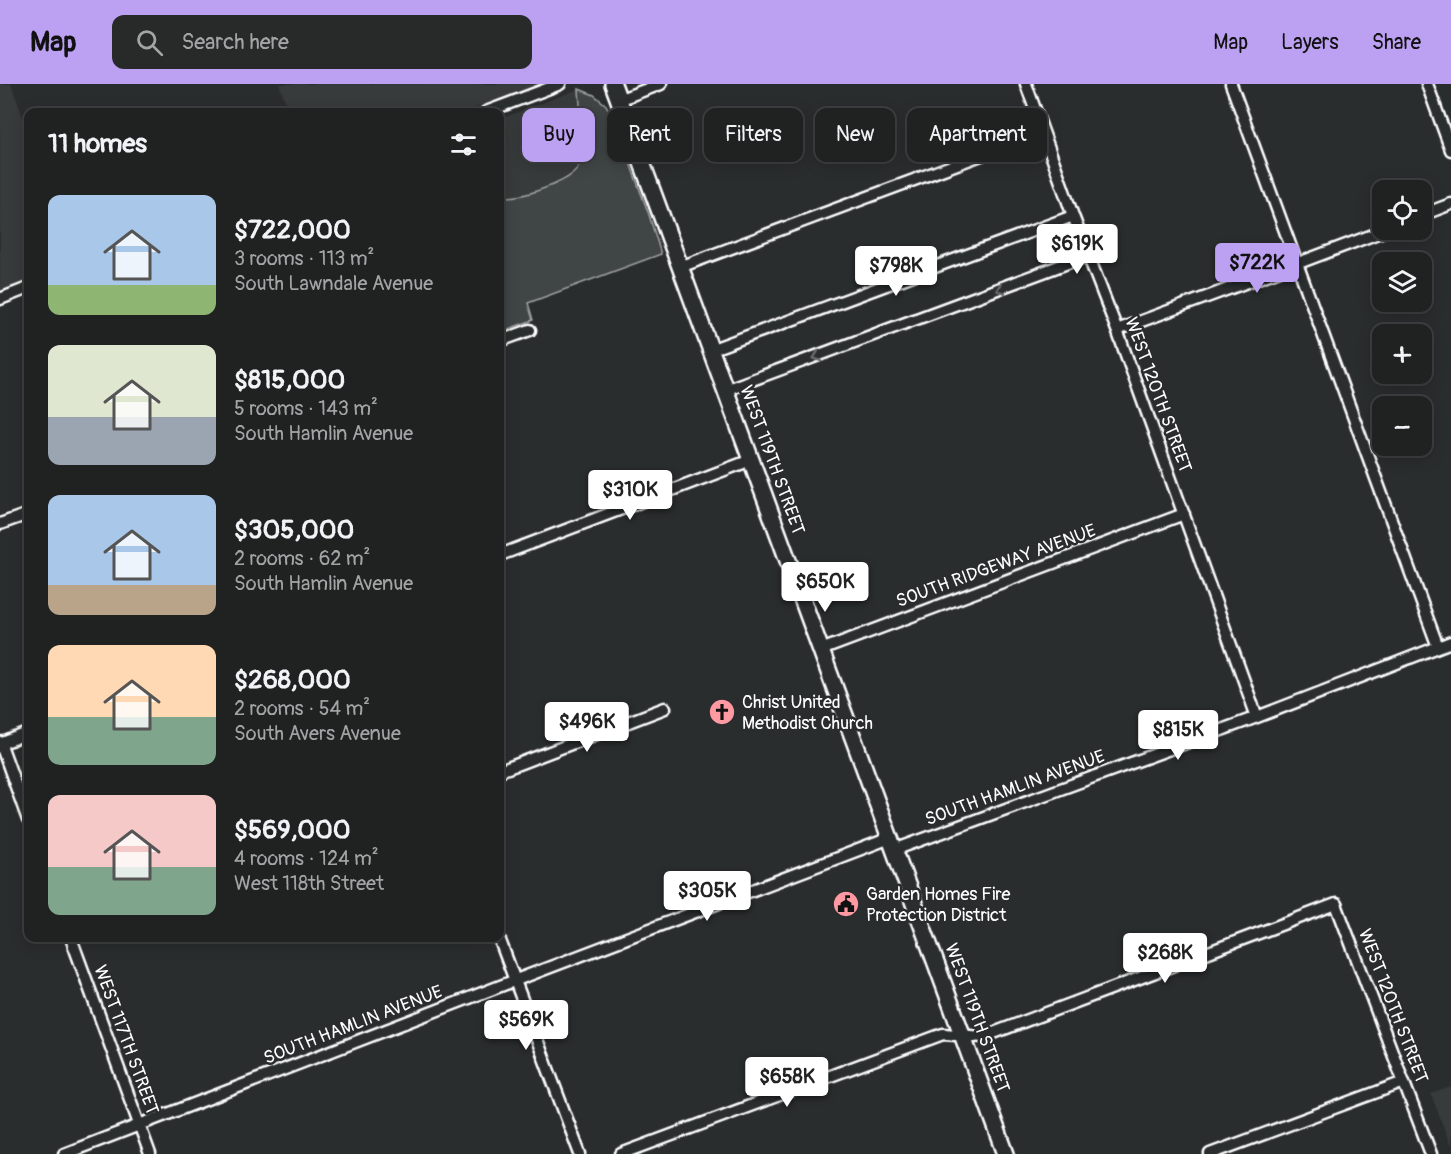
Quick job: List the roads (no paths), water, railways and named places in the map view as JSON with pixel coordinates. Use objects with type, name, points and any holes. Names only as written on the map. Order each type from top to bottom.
[{"type":"street","points":[[497,108],[560,84]]},
{"type":"street","name":"WEST 119TH STREET","points":[[613,84],[1006,1154]]},
{"type":"street","points":[[618,100],[661,84]]},
{"type":"street","name":"WEST 120TH STREET","points":[[1026,84],[1034,108]]},
{"type":"street","points":[[1231,84],[1438,647]]},
{"type":"street","points":[[1427,84],[1451,150]]},
{"type":"street","name":"WEST 120TH STREET","points":[[1047,143],[1257,717]]},
{"type":"street","points":[[680,267],[962,162]]},
{"type":"street","points":[[1432,211],[1451,204]]},
{"type":"street","points":[[710,350],[1073,216]]},
{"type":"street","points":[[1117,330],[1372,235]]},
{"type":"street","points":[[725,390],[1089,255]]},
{"type":"street","points":[[0,298],[24,289]]},
{"type":"street","points":[[504,340],[530,330]]},
{"type":"street","points":[[504,553],[751,460]]},
{"type":"street","name":"SOUTH RIDGEWAY AVENUE","points":[[821,650],[1184,514]]},
{"type":"street","points":[[0,524],[24,515]]},
{"type":"street","name":"SOUTH HAMLIN AVENUE","points":[[64,1154],[515,980],[892,844],[1257,717],[1451,642]]},
{"type":"street","points":[[504,769],[665,708]]},
{"type":"street","points":[[24,735],[0,744],[24,809]]},
{"type":"street","name":"WEST 120TH STREET","points":[[963,1035],[983,1037],[1336,904],[1431,1154]]},
{"type":"street","name":"WEST 117TH STREET","points":[[72,942],[150,1154]]},
{"type":"street","points":[[501,942],[580,1154]]},
{"type":"street","points":[[621,1154],[943,1034],[963,1035]]},
{"type":"street","points":[[1210,1154],[1404,1082]]},
{"type":"place","name":"Christ United Methodist Church","points":[[722,712]]},
{"type":"place","name":"Garden Homes Fire Protection District","points":[[846,904]]}]
